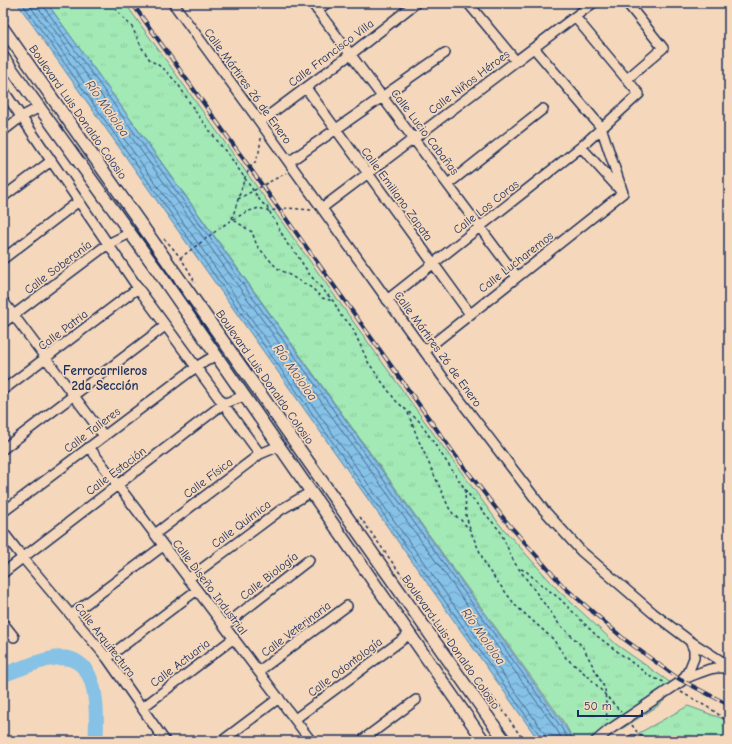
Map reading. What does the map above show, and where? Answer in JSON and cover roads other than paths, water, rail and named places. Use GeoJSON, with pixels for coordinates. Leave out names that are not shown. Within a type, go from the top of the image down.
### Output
{"type":"FeatureCollection","features":[{"type":"Feature","properties":{"kind":"main road","name":"Boulevard Luis Donaldo Colosio"},"geometry":{"type":"LineString","coordinates":[[3,28],[505,741]]}},
{"type":"Feature","properties":{"kind":"main road"},"geometry":{"type":"LineString","coordinates":[[3,57],[172,292],[484,741]]}},
{"type":"Feature","properties":{"kind":"main road"},"geometry":{"type":"LineString","coordinates":[[172,292],[184,284]]}},
{"type":"Feature","properties":{"kind":"street","name":"Calle Mártires 26 de Enero"},"geometry":{"type":"LineString","coordinates":[[173,3],[424,351],[544,510],[581,551],[653,613],[690,641],[729,667]]}},
{"type":"Feature","properties":{"kind":"street"},"geometry":{"type":"LineString","coordinates":[[315,6],[327,3]]}},
{"type":"Feature","properties":{"kind":"street","name":"Calle Francisco Villa"},"geometry":{"type":"LineString","coordinates":[[260,122],[416,3]]}},
{"type":"Feature","properties":{"kind":"street"},"geometry":{"type":"LineString","coordinates":[[468,3],[516,61]]}},
{"type":"Feature","properties":{"kind":"street","name":"Calle Niños Héroes"},"geometry":{"type":"LineString","coordinates":[[322,208],[593,3]]}},
{"type":"Feature","properties":{"kind":"street"},"geometry":{"type":"LineString","coordinates":[[627,3],[663,48],[627,79]]}},
{"type":"Feature","properties":{"kind":"street","name":"Calle Lucio Cabañas"},"geometry":{"type":"LineString","coordinates":[[315,6],[517,276]]}},
{"type":"Feature","properties":{"kind":"street"},"geometry":{"type":"LineString","coordinates":[[575,16],[638,94],[581,147],[623,193]]}},
{"type":"Feature","properties":{"kind":"street"},"geometry":{"type":"LineString","coordinates":[[534,48],[601,127],[623,193]]}},
{"type":"Feature","properties":{"kind":"street"},"geometry":{"type":"LineString","coordinates":[[289,162],[445,53]]}},
{"type":"Feature","properties":{"kind":"street","name":"Calle Emiliano Zapata"},"geometry":{"type":"LineString","coordinates":[[306,88],[470,314]]}},
{"type":"Feature","properties":{"kind":"street"},"geometry":{"type":"LineString","coordinates":[[3,90],[138,288],[260,454]]}},
{"type":"Feature","properties":{"kind":"street"},"geometry":{"type":"LineString","coordinates":[[3,130],[21,117],[40,107]]}},
{"type":"Feature","properties":{"kind":"street"},"geometry":{"type":"LineString","coordinates":[[448,184],[543,108]]}},
{"type":"Feature","properties":{"kind":"street","name":"Calle Los Coras"},"geometry":{"type":"LineString","coordinates":[[387,300],[581,147]]}},
{"type":"Feature","properties":{"kind":"street"},"geometry":{"type":"LineString","coordinates":[[3,197],[51,161]]}},
{"type":"Feature","properties":{"kind":"street","name":"Calle Lucharemos"},"geometry":{"type":"LineString","coordinates":[[424,351],[623,193]]}},
{"type":"Feature","properties":{"kind":"street"},"geometry":{"type":"LineString","coordinates":[[3,258],[79,201]]}},
{"type":"Feature","properties":{"kind":"street","name":"Calle Soberanía"},"geometry":{"type":"LineString","coordinates":[[3,323],[108,244],[130,233]]}},
{"type":"Feature","properties":{"kind":"street","name":"Calle Patria"},"geometry":{"type":"LineString","coordinates":[[3,390],[138,288]]}},
{"type":"Feature","properties":{"kind":"street"},"geometry":{"type":"LineString","coordinates":[[3,301],[104,436]]}},
{"type":"Feature","properties":{"kind":"street"},"geometry":{"type":"LineString","coordinates":[[3,449],[165,326]]}},
{"type":"Feature","properties":{"kind":"street","name":"Calle Talleres"},"geometry":{"type":"LineString","coordinates":[[3,512],[196,367],[216,355]]}},
{"type":"Feature","properties":{"kind":"street","name":"Calle Estación"},"geometry":{"type":"LineString","coordinates":[[3,573],[224,404],[244,396]]}},
{"type":"Feature","properties":{"kind":"street","name":"Calle Física"},"geometry":{"type":"LineString","coordinates":[[155,534],[260,454],[279,446]]}},
{"type":"Feature","properties":{"kind":"street","name":"Calle Diseño Industrial"},"geometry":{"type":"LineString","coordinates":[[89,447],[311,741]]}},
{"type":"Feature","properties":{"kind":"street","name":"Calle Química"},"geometry":{"type":"LineString","coordinates":[[188,579],[282,510],[311,492]]}},
{"type":"Feature","properties":{"kind":"street","name":"Calle Arquitectura"},"geometry":{"type":"LineString","coordinates":[[3,532],[107,658],[165,741]]}},
{"type":"Feature","properties":{"kind":"street"},"geometry":{"type":"LineString","coordinates":[[70,615],[163,546]]}},
{"type":"Feature","properties":{"kind":"street","name":"Calle Biología"},"geometry":{"type":"LineString","coordinates":[[224,626],[309,560]]}},
{"type":"Feature","properties":{"kind":"street"},"geometry":{"type":"LineString","coordinates":[[107,658],[197,590]]}},
{"type":"Feature","properties":{"kind":"street","name":"Calle Veterinaria"},"geometry":{"type":"LineString","coordinates":[[259,671],[347,606]]}},
{"type":"Feature","properties":{"kind":"street"},"geometry":{"type":"LineString","coordinates":[[3,624],[14,637]]}},
{"type":"Feature","properties":{"kind":"street","name":"Calle Odontología"},"geometry":{"type":"LineString","coordinates":[[295,719],[410,634]]}},
{"type":"Feature","properties":{"kind":"street","name":"Calle Actuaria"},"geometry":{"type":"LineString","coordinates":[[142,708],[234,638]]}},
{"type":"Feature","properties":{"kind":"street"},"geometry":{"type":"LineString","coordinates":[[596,741],[609,730],[683,679],[694,658],[694,650],[690,641]]}},
{"type":"Feature","properties":{"kind":"street"},"geometry":{"type":"LineString","coordinates":[[683,679],[696,675],[710,668],[721,666],[729,667]]}},
{"type":"Feature","properties":{"kind":"street"},"geometry":{"type":"LineString","coordinates":[[222,741],[279,698]]}},
{"type":"Feature","properties":{"kind":"street"},"geometry":{"type":"LineString","coordinates":[[360,741],[416,700]]}},
{"type":"Feature","properties":{"kind":"water","name":"Río Mololoa"},"geometry":{"type":"Polygon","coordinates":[[[17,3],[47,3],[574,741],[539,741],[17,3]]]}},
{"type":"Feature","properties":{"kind":"waterway"},"geometry":{"type":"LineString","coordinates":[[3,675],[50,659],[66,658],[78,663],[87,672],[92,684],[95,697],[96,741]]}},
{"type":"Feature","properties":{"kind":"railway"},"geometry":{"type":"LineString","coordinates":[[132,3],[455,455],[505,520],[563,586],[624,639],[679,679],[729,705]]}},
{"type":"Feature","properties":{"kind":"district","name":"Ferrocarrileros 2da Sección"},"geometry":{"type":"Point","coordinates":[105,378]}}]}
